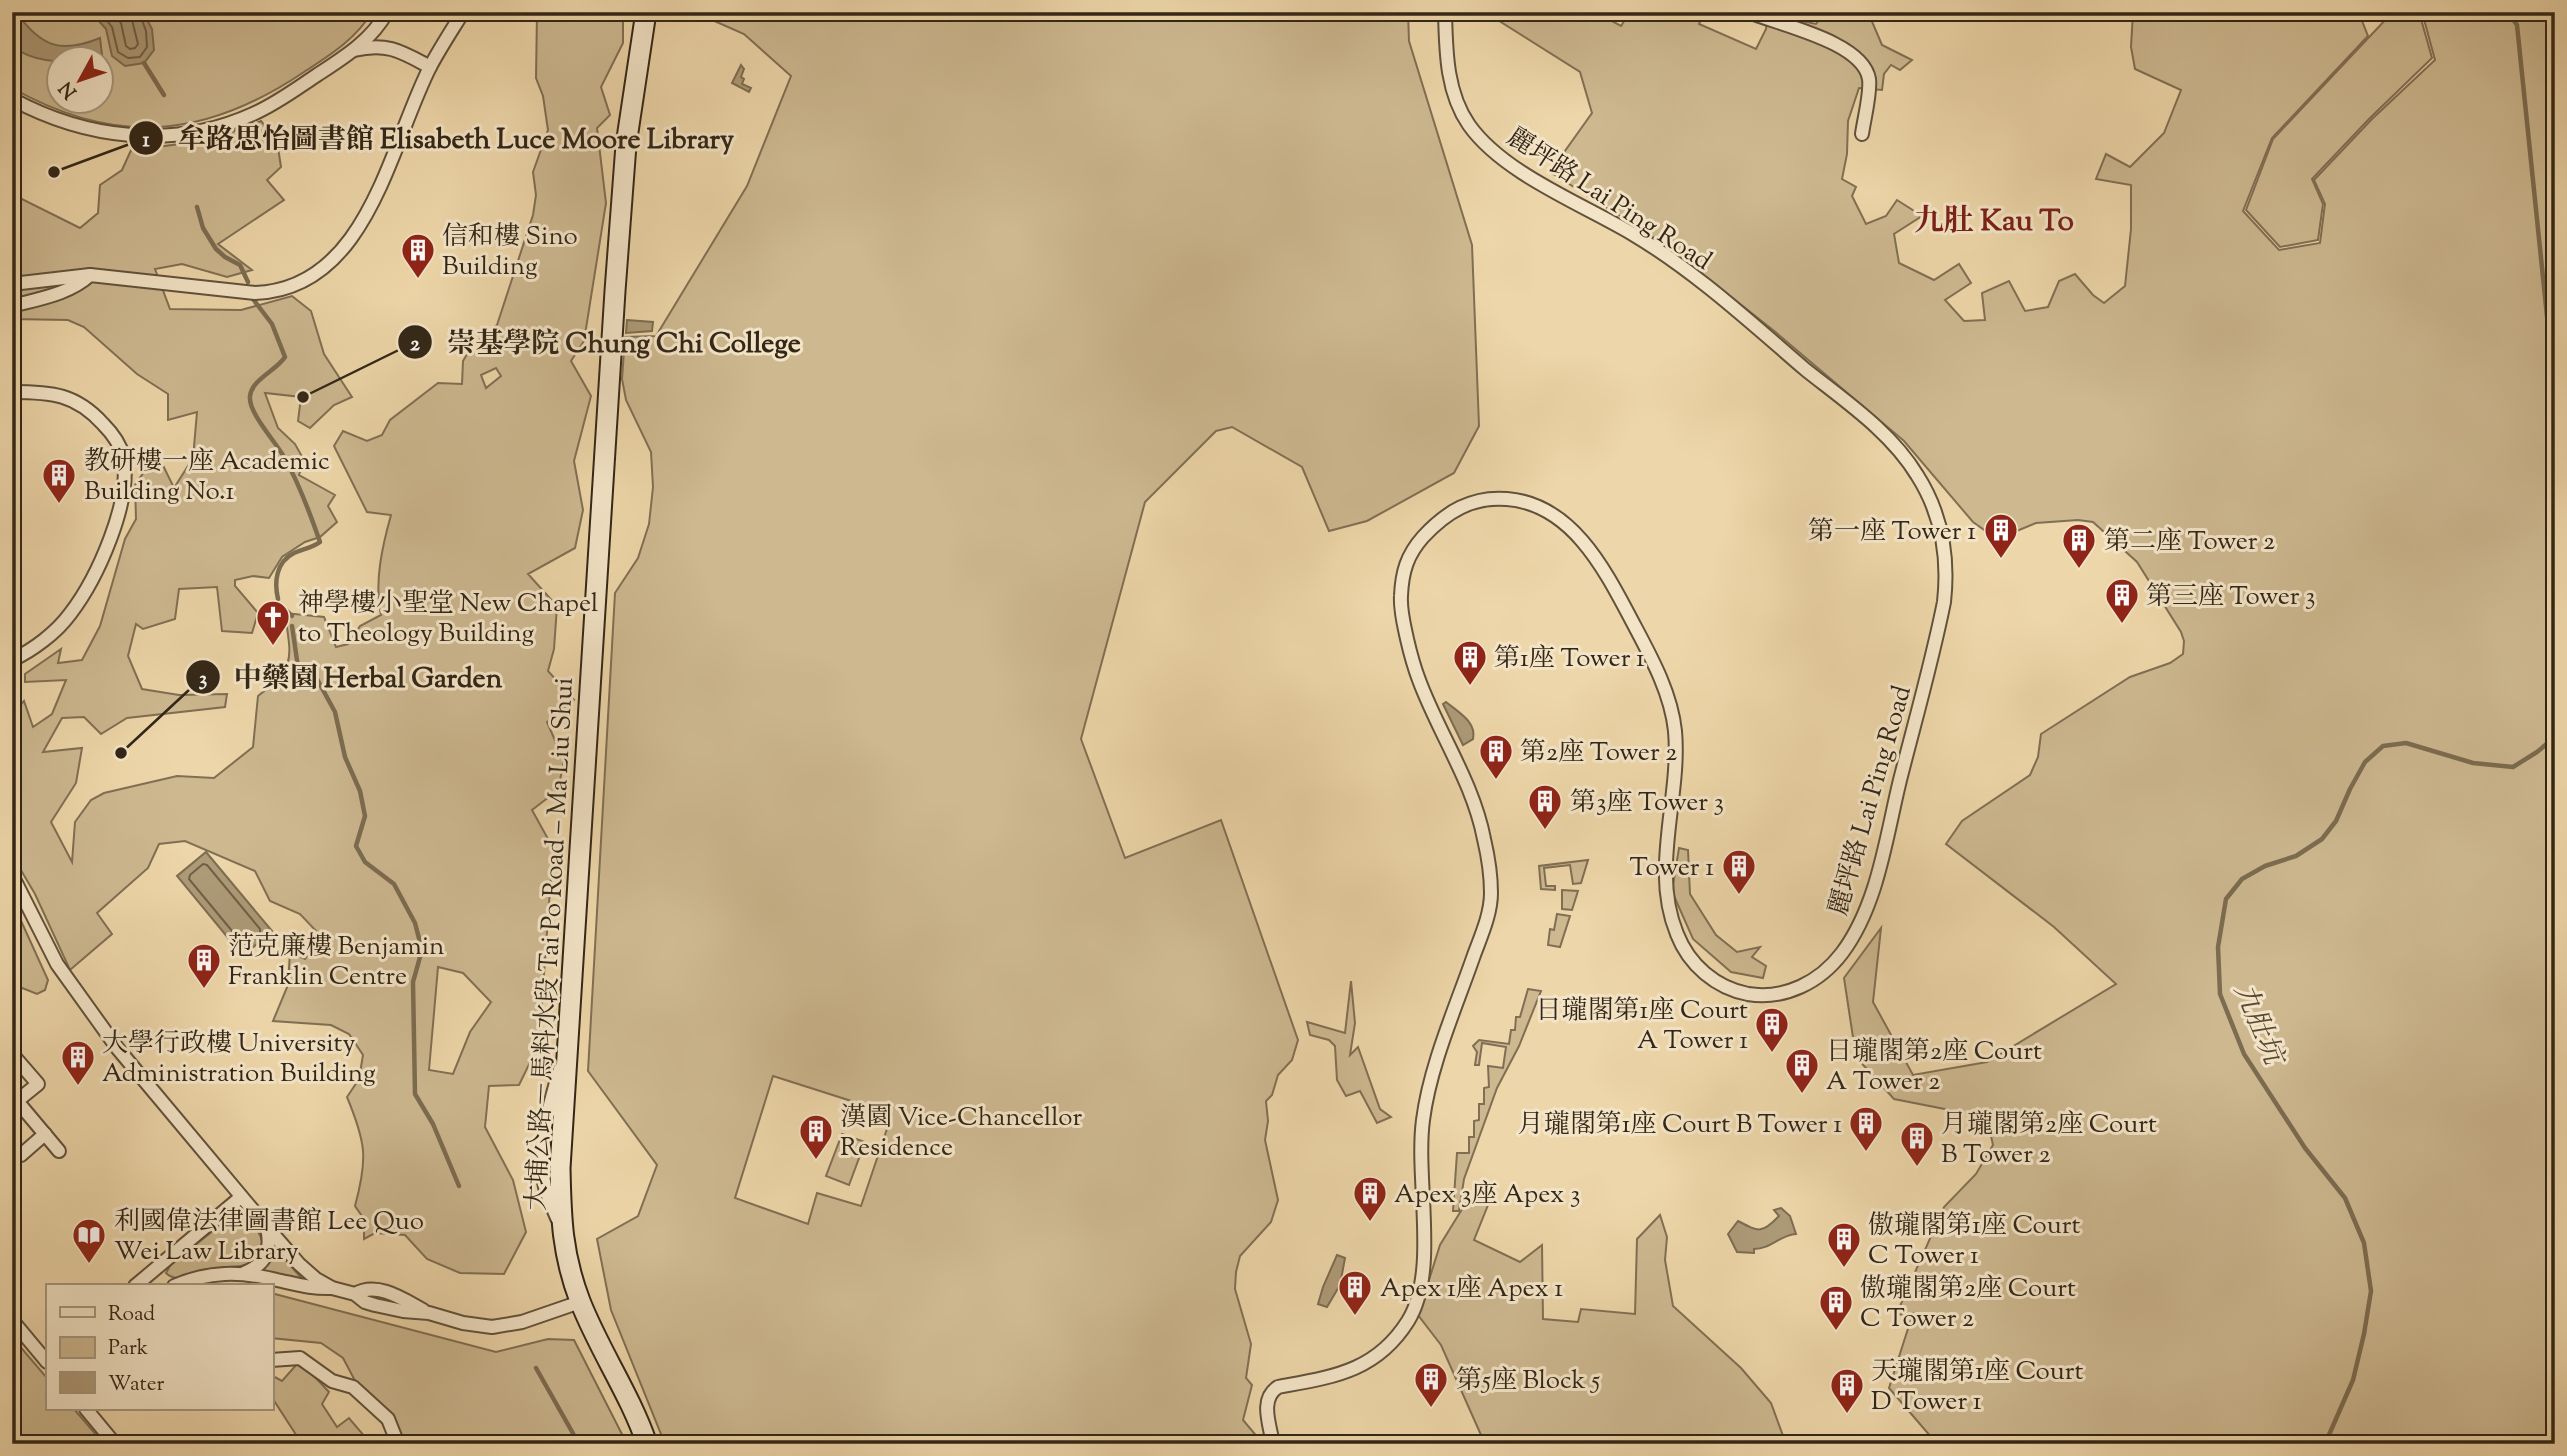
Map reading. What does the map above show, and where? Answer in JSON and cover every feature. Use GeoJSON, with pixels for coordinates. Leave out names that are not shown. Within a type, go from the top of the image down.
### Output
{"type":"FeatureCollection","features":[{"type":"Feature","properties":{"kind":"main road","name":"大埔公路－馬料水段 Tai Po Road – Ma Liu Shui"},"geometry":{"type":"LineString","coordinates":[[646,12],[626,145],[615,291],[560,1168],[561,1228],[568,1265],[580,1302],[647,1444]]}},
{"type":"Feature","properties":{"kind":"street"},"geometry":{"type":"LineString","coordinates":[[12,284],[90,275],[256,293],[280,291],[310,279],[337,257],[360,225],[375,197],[430,67],[463,12]]}},
{"type":"Feature","properties":{"kind":"street","name":"麗坪路 Lai Ping Road"},"geometry":{"type":"LineString","coordinates":[[1273,1444],[1266,1403],[1273,1391],[1278,1387],[1349,1372],[1364,1365],[1394,1339],[1409,1319],[1421,1291],[1424,1258],[1419,1164],[1423,1119],[1430,1081],[1485,924],[1491,895],[1485,842],[1475,805],[1419,680],[1410,650],[1401,596],[1408,555],[1438,522],[1455,509],[1473,501],[1492,498],[1533,503],[1559,517],[1585,544],[1606,572],[1646,647],[1664,688],[1674,727],[1676,763],[1670,810],[1666,884],[1670,913],[1678,938],[1690,960],[1707,975],[1731,989],[1752,995],[1791,991],[1814,980],[1844,951],[1858,926],[1878,868],[1944,602],[1946,570],[1937,518],[1924,487],[1907,460],[1872,425],[1688,271],[1630,233],[1511,164],[1484,143],[1463,117],[1454,96],[1448,69],[1445,12]]}},
{"type":"Feature","properties":{"kind":"street"},"geometry":{"type":"LineString","coordinates":[[1749,12],[1829,40],[1844,48],[1861,63],[1869,80],[1862,134]]}},
{"type":"Feature","properties":{"kind":"street"},"geometry":{"type":"LineString","coordinates":[[386,15],[384,33],[392,48]]}},
{"type":"Feature","properties":{"kind":"street"},"geometry":{"type":"LineString","coordinates":[[12,99],[47,116],[87,130],[142,136],[198,132],[234,121],[276,102],[354,50],[386,15]]}},
{"type":"Feature","properties":{"kind":"street"},"geometry":{"type":"LineString","coordinates":[[354,50],[392,48],[430,67]]}},
{"type":"Feature","properties":{"kind":"street"},"geometry":{"type":"LineString","coordinates":[[12,306],[68,290],[81,284],[90,275]]}},
{"type":"Feature","properties":{"kind":"street"},"geometry":{"type":"LineString","coordinates":[[12,392],[53,394],[75,401],[96,416],[111,432],[124,458],[122,505],[90,581],[70,615],[29,651],[12,660]]}},
{"type":"Feature","properties":{"kind":"street"},"geometry":{"type":"LineString","coordinates":[[12,875],[57,964],[93,1015],[169,1112],[299,1264],[316,1279],[332,1288]]}},
{"type":"Feature","properties":{"kind":"street"},"geometry":{"type":"LineString","coordinates":[[12,1054],[38,1084],[14,1101],[59,1151]]}},
{"type":"Feature","properties":{"kind":"street"},"geometry":{"type":"LineString","coordinates":[[12,1144],[21,1155],[45,1134]]}},
{"type":"Feature","properties":{"kind":"street"},"geometry":{"type":"LineString","coordinates":[[137,1284],[241,1197]]}},
{"type":"Feature","properties":{"kind":"street"},"geometry":{"type":"LineString","coordinates":[[244,1273],[265,1260],[270,1240],[267,1227]]}},
{"type":"Feature","properties":{"kind":"street"},"geometry":{"type":"LineString","coordinates":[[180,1284],[205,1275],[244,1273],[305,1288],[332,1288],[355,1294],[365,1302],[403,1311],[429,1313],[492,1326],[522,1322],[580,1302]]}},
{"type":"Feature","properties":{"kind":"street"},"geometry":{"type":"LineString","coordinates":[[12,1320],[46,1360]]}},
{"type":"Feature","properties":{"kind":"street"},"geometry":{"type":"LineString","coordinates":[[273,1360],[300,1358],[332,1381],[353,1387],[388,1419],[398,1444]]}},
{"type":"Feature","properties":{"kind":"street"},"geometry":{"type":"LineString","coordinates":[[87,1410],[115,1444]]}},
{"type":"Feature","properties":{"kind":"green space"},"geometry":{"type":"Polygon","coordinates":[[[12,12],[372,12],[366,22],[333,53],[304,72],[268,94],[232,111],[196,122],[161,127],[125,126],[77,116],[116,116],[116,46],[46,46],[46,105],[12,88],[12,12]]]}},
{"type":"Feature","properties":{"kind":"green space"},"geometry":{"type":"Polygon","coordinates":[[[537,12],[623,12],[623,43],[601,87],[610,115],[597,128],[606,203],[584,341],[571,361],[591,396],[574,461],[583,510],[575,548],[528,574],[557,606],[554,649],[548,671],[574,700],[547,722],[564,761],[558,790],[532,810],[553,848],[539,1044],[519,1085],[489,1086],[485,1127],[513,1180],[526,1232],[504,1274],[460,1273],[427,1259],[405,1235],[375,1233],[364,1239],[364,1219],[355,1206],[362,1175],[363,1151],[347,1097],[359,1079],[363,1055],[349,1034],[331,1025],[273,1021],[288,985],[290,952],[305,959],[321,936],[300,914],[270,901],[255,871],[185,841],[159,844],[148,868],[97,913],[112,934],[70,970],[35,894],[12,855],[12,736],[16,710],[24,701],[33,727],[52,714],[66,680],[25,682],[25,674],[61,649],[58,663],[82,660],[100,626],[125,539],[136,519],[135,485],[157,453],[174,488],[193,458],[197,412],[168,420],[168,394],[137,374],[84,327],[68,320],[12,319],[12,194],[80,228],[98,213],[100,185],[122,170],[132,148],[198,141],[261,121],[277,141],[281,167],[267,180],[284,200],[218,244],[252,270],[227,277],[182,264],[155,269],[170,309],[241,310],[292,296],[311,311],[324,354],[352,397],[334,405],[310,428],[298,421],[301,397],[265,393],[278,428],[295,444],[304,460],[299,475],[335,495],[328,506],[337,522],[320,537],[305,542],[282,557],[269,578],[253,576],[235,580],[235,586],[258,613],[252,633],[222,631],[217,587],[179,589],[175,619],[143,629],[136,624],[128,656],[142,689],[179,695],[227,694],[225,707],[127,718],[101,734],[84,717],[62,718],[43,752],[82,748],[76,783],[51,822],[72,862],[75,822],[91,800],[104,793],[177,776],[214,778],[253,747],[258,696],[280,676],[288,660],[289,641],[285,613],[324,617],[336,647],[348,644],[360,626],[381,615],[379,578],[391,515],[367,512],[334,446],[343,431],[367,441],[382,435],[390,420],[438,383],[462,384],[463,361],[472,346],[497,325],[533,215],[536,195],[533,172],[548,130],[543,96],[536,78],[537,12]],[[496,368],[481,375],[486,388],[501,376],[496,368]],[[438,967],[429,1070],[453,1074],[470,1032],[491,1002],[463,973],[438,967]]]}},
{"type":"Feature","properties":{"kind":"green space"},"geometry":{"type":"Polygon","coordinates":[[[694,12],[1408,12],[1409,41],[1472,245],[1479,426],[1454,473],[1367,521],[1329,531],[1302,467],[1232,427],[1216,431],[1145,502],[1081,739],[1125,858],[1221,820],[1298,1040],[1292,1060],[1278,1075],[1272,1095],[1266,1101],[1268,1121],[1265,1140],[1278,1200],[1271,1222],[1240,1256],[1236,1272],[1235,1289],[1251,1344],[1246,1378],[1252,1385],[1243,1420],[1260,1444],[665,1444],[611,1310],[597,1239],[638,1216],[657,1165],[588,1071],[615,593],[638,558],[649,524],[653,487],[651,452],[626,400],[622,379],[625,337],[656,336],[747,186],[791,76],[744,34],[694,12]],[[773,1076],[735,1198],[808,1224],[817,1193],[861,1206],[892,1114],[773,1076]]]}},
{"type":"Feature","properties":{"kind":"green space"},"geometry":{"type":"Polygon","coordinates":[[[1485,12],[1595,12],[1621,26],[1630,12],[1704,12],[1699,24],[1756,49],[1766,29],[1768,14],[1816,24],[1820,19],[1819,12],[1868,12],[1882,45],[1912,60],[1900,70],[1891,65],[1884,74],[1882,90],[1859,88],[1848,121],[1847,154],[1842,179],[1856,187],[1852,196],[1866,224],[1886,216],[1897,200],[1922,216],[1894,234],[1899,263],[1934,280],[1959,264],[1971,283],[1945,300],[1964,321],[1985,320],[1982,293],[2009,281],[2025,311],[2048,307],[2059,281],[2075,274],[2093,295],[2104,303],[2125,286],[2131,229],[2131,185],[2096,179],[2106,154],[2130,167],[2164,133],[2181,90],[2135,69],[2131,47],[2133,12],[2332,12],[2336,18],[2362,21],[2368,36],[2272,138],[2243,211],[2279,250],[2320,243],[2325,204],[2314,180],[2372,119],[2435,60],[2422,12],[2555,12],[2555,994],[2552,1019],[2555,1023],[2555,1444],[1937,1444],[1889,1388],[1913,1313],[1896,1315],[1944,1207],[1976,1174],[1993,1145],[1989,1127],[1970,1114],[1894,1099],[1856,1057],[1844,978],[1881,928],[1873,1002],[1913,1075],[1987,1062],[2116,984],[2054,927],[1946,844],[1962,821],[2030,775],[2038,757],[2041,734],[2130,677],[2170,663],[2183,654],[2184,641],[2137,562],[2093,522],[2078,520],[2036,523],[1997,539],[1973,522],[1904,441],[1773,330],[1663,243],[1550,172],[1592,113],[1580,72],[1485,12]]]}},
{"type":"Feature","properties":{"kind":"green space"},"geometry":{"type":"Polygon","coordinates":[[[2388,17],[2421,19],[2432,58],[2312,179],[2323,204],[2318,240],[2280,247],[2246,210],[2273,139],[2388,17]]]}},
{"type":"Feature","properties":{"kind":"green space"},"geometry":{"type":"Polygon","coordinates":[[[1679,848],[1688,850],[1690,894],[1716,935],[1737,952],[1760,947],[1752,957],[1766,966],[1763,978],[1731,972],[1693,939],[1674,896],[1673,885],[1679,848]]]}},
{"type":"Feature","properties":{"kind":"green space"},"geometry":{"type":"Polygon","coordinates":[[[1588,860],[1581,883],[1573,884],[1570,865],[1544,868],[1546,886],[1555,886],[1555,890],[1541,889],[1539,866],[1588,860]]]}},
{"type":"Feature","properties":{"kind":"green space"},"geometry":{"type":"Polygon","coordinates":[[[1562,890],[1578,891],[1572,910],[1562,909],[1562,890]]]}},
{"type":"Feature","properties":{"kind":"green space"},"geometry":{"type":"Polygon","coordinates":[[[12,901],[48,980],[45,990],[37,994],[12,984],[12,901]]]}},
{"type":"Feature","properties":{"kind":"green space"},"geometry":{"type":"Polygon","coordinates":[[[1557,914],[1570,916],[1560,947],[1548,945],[1550,929],[1554,930],[1557,914]]]}},
{"type":"Feature","properties":{"kind":"green space"},"geometry":{"type":"Polygon","coordinates":[[[1351,981],[1355,1023],[1350,1055],[1358,1047],[1380,1109],[1391,1117],[1377,1123],[1360,1091],[1346,1096],[1337,1080],[1335,1046],[1329,1040],[1310,1035],[1307,1022],[1345,1033],[1351,981]]]}},
{"type":"Feature","properties":{"kind":"green space"},"geometry":{"type":"Polygon","coordinates":[[[1528,989],[1541,991],[1519,1046],[1497,1088],[1464,1179],[1459,1211],[1453,1211],[1457,1153],[1469,1153],[1469,1137],[1474,1137],[1474,1121],[1479,1120],[1479,1104],[1484,1104],[1484,1088],[1489,1087],[1488,1066],[1503,1068],[1506,1047],[1482,1043],[1479,1065],[1475,1065],[1477,1052],[1473,1046],[1479,1040],[1509,1044],[1511,1030],[1515,1030],[1516,1017],[1520,1017],[1528,989]]]}},
{"type":"Feature","properties":{"kind":"green space"},"geometry":{"type":"Polygon","coordinates":[[[842,1134],[865,1142],[849,1185],[826,1176],[842,1134]]]}},
{"type":"Feature","properties":{"kind":"green space"},"geometry":{"type":"Polygon","coordinates":[[[1467,1201],[1488,1205],[1474,1240],[1520,1262],[1542,1245],[1543,1319],[1578,1322],[1581,1309],[1635,1314],[1637,1239],[1660,1215],[1667,1237],[1665,1260],[1673,1306],[1741,1368],[1771,1403],[1786,1444],[1485,1444],[1441,1345],[1418,1315],[1440,1245],[1467,1201]]]}},
{"type":"Feature","properties":{"kind":"green space"},"geometry":{"type":"Polygon","coordinates":[[[235,1219],[251,1224],[260,1236],[261,1251],[250,1264],[201,1270],[179,1278],[166,1273],[171,1264],[218,1227],[235,1219]]]}},
{"type":"Feature","properties":{"kind":"green space"},"geometry":{"type":"Polygon","coordinates":[[[277,1250],[303,1280],[265,1272],[264,1268],[277,1250]]]}},
{"type":"Feature","properties":{"kind":"green space"},"geometry":{"type":"Polygon","coordinates":[[[273,1294],[496,1352],[548,1339],[574,1340],[627,1444],[403,1444],[372,1413],[343,1358],[321,1343],[273,1338],[273,1294]]]}},
{"type":"Feature","properties":{"kind":"green space"},"geometry":{"type":"Polygon","coordinates":[[[12,1337],[46,1377],[46,1410],[75,1410],[104,1444],[23,1444],[12,1435],[12,1337]]]}},
{"type":"Feature","properties":{"kind":"green space"},"geometry":{"type":"Polygon","coordinates":[[[297,1364],[314,1376],[329,1392],[322,1404],[337,1427],[349,1418],[371,1444],[302,1444],[273,1399],[273,1376],[282,1381],[297,1364]]]}},
{"type":"Feature","properties":{"kind":"water"},"geometry":{"type":"Polygon","coordinates":[[[12,12],[16,12],[43,40],[63,46],[46,46],[46,60],[22,53],[12,46],[12,12]]]}},
{"type":"Feature","properties":{"kind":"water"},"geometry":{"type":"Polygon","coordinates":[[[91,12],[143,12],[152,29],[154,50],[144,63],[125,66],[116,59],[116,46],[110,46],[106,29],[91,12]]]}},
{"type":"Feature","properties":{"kind":"water"},"geometry":{"type":"Polygon","coordinates":[[[100,38],[101,46],[74,46],[86,43],[100,38]]]}},
{"type":"Feature","properties":{"kind":"water"},"geometry":{"type":"Polygon","coordinates":[[[741,65],[744,69],[742,84],[751,88],[749,92],[732,83],[741,65]]]}},
{"type":"Feature","properties":{"kind":"water"},"geometry":{"type":"Polygon","coordinates":[[[627,320],[653,322],[652,331],[626,333],[627,320]]]}},
{"type":"Feature","properties":{"kind":"water"},"geometry":{"type":"Polygon","coordinates":[[[1446,702],[1466,718],[1472,727],[1473,739],[1463,745],[1443,704],[1446,702]]]}},
{"type":"Feature","properties":{"kind":"water"},"geometry":{"type":"Polygon","coordinates":[[[206,852],[272,931],[243,956],[177,876],[206,852]]]}},
{"type":"Feature","properties":{"kind":"water"},"geometry":{"type":"Polygon","coordinates":[[[1781,1208],[1790,1216],[1796,1234],[1754,1249],[1754,1253],[1737,1252],[1728,1234],[1738,1221],[1756,1229],[1764,1228],[1779,1216],[1774,1210],[1781,1208]]]}},
{"type":"Feature","properties":{"kind":"water"},"geometry":{"type":"Polygon","coordinates":[[[1337,1255],[1345,1258],[1340,1285],[1327,1307],[1318,1304],[1337,1255]]]}},
{"type":"Feature","properties":{"kind":"waterway"},"geometry":{"type":"LineString","coordinates":[[2508,12],[2517,25],[2555,394]]}},
{"type":"Feature","properties":{"kind":"waterway"},"geometry":{"type":"LineString","coordinates":[[144,63],[164,95]]}},
{"type":"Feature","properties":{"kind":"waterway"},"geometry":{"type":"LineString","coordinates":[[197,207],[203,228],[216,249],[240,265],[248,282]]}},
{"type":"Feature","properties":{"kind":"waterway"},"geometry":{"type":"LineString","coordinates":[[253,299],[272,324],[285,357],[252,390],[250,396],[253,411],[289,467],[320,542],[294,553],[283,562],[276,586],[278,599]]}},
{"type":"Feature","properties":{"kind":"waterway"},"geometry":{"type":"LineString","coordinates":[[287,611],[292,616]]}},
{"type":"Feature","properties":{"kind":"waterway"},"geometry":{"type":"LineString","coordinates":[[292,626],[298,667],[311,668],[335,712],[345,757],[360,791],[365,816],[356,846],[365,862],[394,884],[415,923],[422,950],[413,982],[415,1094],[433,1124],[459,1186]]}},
{"type":"Feature","properties":{"kind":"waterway","name":"九肚坑"},"geometry":{"type":"LineString","coordinates":[[2325,1444],[2353,1380],[2364,1334],[2371,1291],[2364,1243],[2345,1198],[2305,1148],[2244,1054],[2220,994],[2218,947],[2226,899],[2242,879],[2265,866],[2296,856],[2322,839],[2336,821],[2365,762],[2383,746],[2406,743],[2473,763],[2513,767],[2555,737]]}},
{"type":"Feature","properties":{"kind":"waterway"},"geometry":{"type":"LineString","coordinates":[[536,1368],[579,1444]]}},
{"type":"Feature","properties":{"kind":"place","name":"牟路思怡圖書館 Elisabeth Luce Moore Library"},"geometry":{"type":"Point","coordinates":[54,172]}},
{"type":"Feature","properties":{"kind":"place","name":"信和樓 Sino Building"},"geometry":{"type":"Point","coordinates":[418,280]}},
{"type":"Feature","properties":{"kind":"place","name":"崇基學院 Chung Chi College"},"geometry":{"type":"Point","coordinates":[303,397]}},
{"type":"Feature","properties":{"kind":"place","name":"教研樓一座 Academic Building No.1"},"geometry":{"type":"Point","coordinates":[59,505]}},
{"type":"Feature","properties":{"kind":"place","name":"第一座 Tower 1"},"geometry":{"type":"Point","coordinates":[2001,560]}},
{"type":"Feature","properties":{"kind":"place","name":"第二座 Tower 2"},"geometry":{"type":"Point","coordinates":[2079,570]}},
{"type":"Feature","properties":{"kind":"place","name":"第三座 Tower 3"},"geometry":{"type":"Point","coordinates":[2122,625]}},
{"type":"Feature","properties":{"kind":"place","name":"神學樓小聖堂 New Chapel to Theology Building"},"geometry":{"type":"Point","coordinates":[273,647]}},
{"type":"Feature","properties":{"kind":"place","name":"第1座 Tower 1"},"geometry":{"type":"Point","coordinates":[1470,687]}},
{"type":"Feature","properties":{"kind":"place","name":"中藥園 Herbal Garden"},"geometry":{"type":"Point","coordinates":[121,753]}},
{"type":"Feature","properties":{"kind":"place","name":"第2座 Tower 2"},"geometry":{"type":"Point","coordinates":[1496,781]}},
{"type":"Feature","properties":{"kind":"place","name":"第3座 Tower 3"},"geometry":{"type":"Point","coordinates":[1545,831]}},
{"type":"Feature","properties":{"kind":"place","name":"Tower 1"},"geometry":{"type":"Point","coordinates":[1739,896]}},
{"type":"Feature","properties":{"kind":"place","name":"范克廉樓 Benjamin Franklin Centre"},"geometry":{"type":"Point","coordinates":[204,990]}},
{"type":"Feature","properties":{"kind":"place","name":"日瓏閣第1座 Court A Tower 1"},"geometry":{"type":"Point","coordinates":[1772,1054]}},
{"type":"Feature","properties":{"kind":"place","name":"大學行政樓 University Administration Building"},"geometry":{"type":"Point","coordinates":[78,1087]}},
{"type":"Feature","properties":{"kind":"place","name":"日瓏閣第2座 Court A Tower 2"},"geometry":{"type":"Point","coordinates":[1802,1095]}},
{"type":"Feature","properties":{"kind":"place","name":"月瓏閣第1座 Court B Tower 1"},"geometry":{"type":"Point","coordinates":[1866,1153]}},
{"type":"Feature","properties":{"kind":"place","name":"漢園 Vice-Chancellor Residence"},"geometry":{"type":"Point","coordinates":[816,1161]}},
{"type":"Feature","properties":{"kind":"place","name":"月瓏閣第2座 Court B Tower 2"},"geometry":{"type":"Point","coordinates":[1917,1168]}},
{"type":"Feature","properties":{"kind":"place","name":"Apex 3座 Apex 3"},"geometry":{"type":"Point","coordinates":[1370,1223]}},
{"type":"Feature","properties":{"kind":"place","name":"利國偉法律圖書館 Lee Quo Wei Law Library"},"geometry":{"type":"Point","coordinates":[89,1265]}},
{"type":"Feature","properties":{"kind":"place","name":"傲瓏閣第1座 Court C Tower 1"},"geometry":{"type":"Point","coordinates":[1844,1269]}},
{"type":"Feature","properties":{"kind":"place","name":"Apex 1座 Apex 1"},"geometry":{"type":"Point","coordinates":[1355,1317]}},
{"type":"Feature","properties":{"kind":"place","name":"傲瓏閣第2座 Court C Tower 2"},"geometry":{"type":"Point","coordinates":[1836,1332]}},
{"type":"Feature","properties":{"kind":"place","name":"第5座 Block 5"},"geometry":{"type":"Point","coordinates":[1431,1409]}},
{"type":"Feature","properties":{"kind":"place","name":"天瓏閣第1座 Court D Tower 1"},"geometry":{"type":"Point","coordinates":[1847,1415]}},
{"type":"Feature","properties":{"kind":"district","name":"九肚 Kau To"},"geometry":{"type":"Point","coordinates":[1994,220]}}]}
